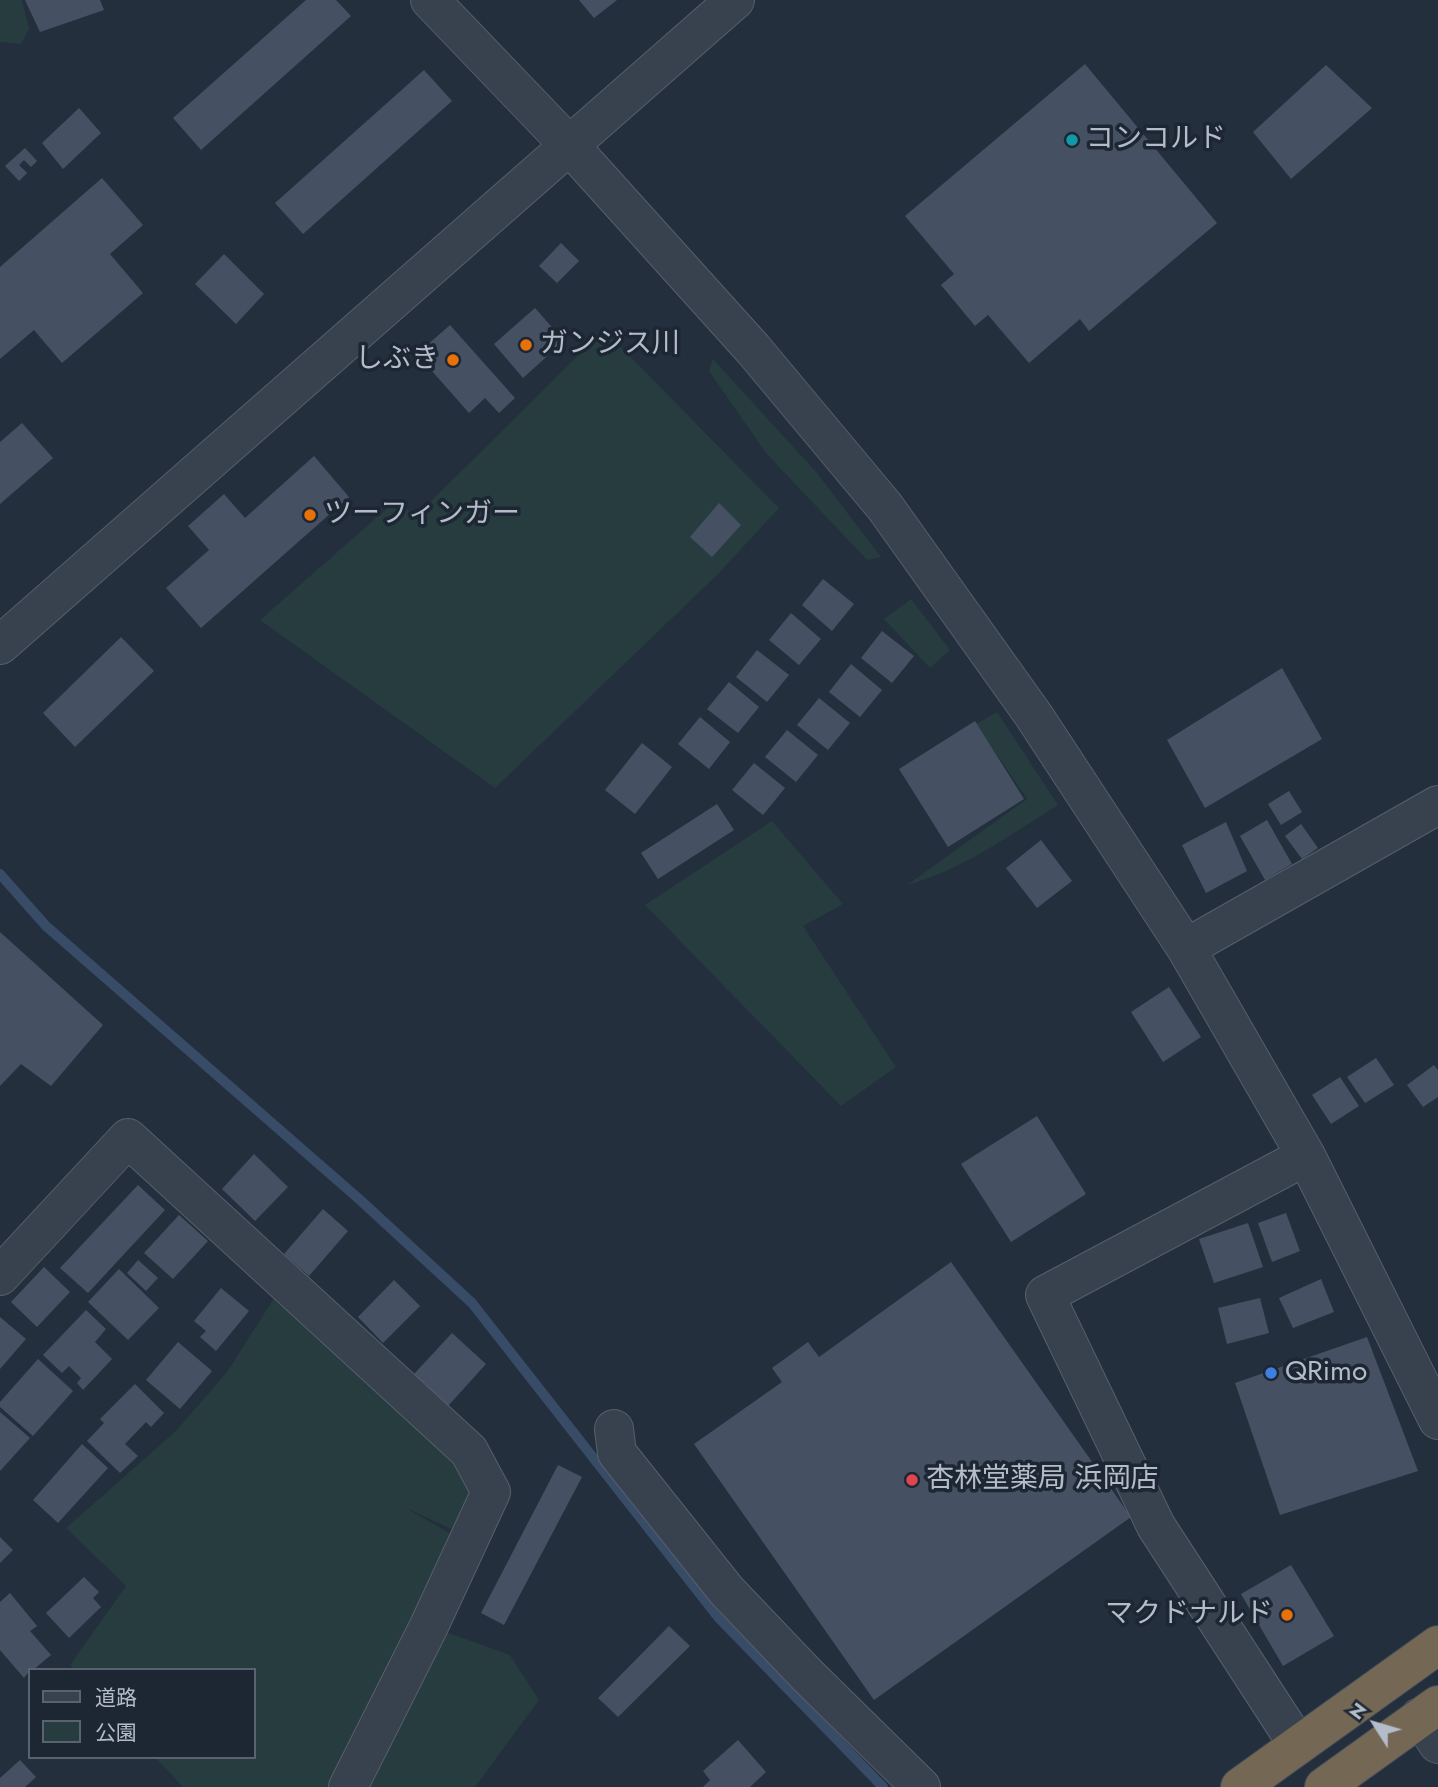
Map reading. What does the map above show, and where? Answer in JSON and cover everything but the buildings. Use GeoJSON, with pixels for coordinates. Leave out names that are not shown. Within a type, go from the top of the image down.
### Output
{"type":"FeatureCollection","features":[{"type":"Feature","properties":{"kind":"highway"},"geometry":{"type":"LineString","coordinates":[[1240,1787],[1438,1645]]}},
{"type":"Feature","properties":{"kind":"highway"},"geometry":{"type":"LineString","coordinates":[[1346,1781],[1432,1722]]}},
{"type":"Feature","properties":{"kind":"street"},"geometry":{"type":"LineString","coordinates":[[430,0],[570,146],[752,349],[885,507],[1034,716],[1186,948],[1306,1156],[1438,1420]]}},
{"type":"Feature","properties":{"kind":"street"},"geometry":{"type":"LineString","coordinates":[[0,645],[735,0]]}},
{"type":"Feature","properties":{"kind":"street"},"geometry":{"type":"LineString","coordinates":[[1186,948],[1438,805]]}},
{"type":"Feature","properties":{"kind":"street"},"geometry":{"type":"LineString","coordinates":[[0,1276],[128,1138],[469,1451],[491,1492],[429,1626],[348,1787]]}},
{"type":"Feature","properties":{"kind":"street"},"geometry":{"type":"LineString","coordinates":[[1298,1745],[1156,1526],[1045,1295],[1306,1156]]}},
{"type":"Feature","properties":{"kind":"street"},"geometry":{"type":"LineString","coordinates":[[614,1429],[617,1453],[726,1590],[807,1675],[921,1787]]}},
{"type":"Feature","properties":{"kind":"green space"},"geometry":{"type":"Polygon","coordinates":[[[0,0],[22,0],[29,29],[21,44],[0,42],[0,0]]]}},
{"type":"Feature","properties":{"kind":"green space"},"geometry":{"type":"Polygon","coordinates":[[[604,330],[779,508],[719,573],[495,788],[260,620],[399,498],[414,518],[604,330]]]}},
{"type":"Feature","properties":{"kind":"green space"},"geometry":{"type":"Polygon","coordinates":[[[713,359],[817,473],[881,557],[867,560],[766,453],[709,371],[713,359]]]}},
{"type":"Feature","properties":{"kind":"green space"},"geometry":{"type":"Polygon","coordinates":[[[911,599],[950,650],[930,668],[884,619],[911,599]]]}},
{"type":"Feature","properties":{"kind":"green space"},"geometry":{"type":"Polygon","coordinates":[[[997,712],[1058,805],[966,861],[907,885],[1027,799],[976,724],[997,712]]]}},
{"type":"Feature","properties":{"kind":"green space"},"geometry":{"type":"Polygon","coordinates":[[[772,821],[843,904],[803,926],[896,1067],[841,1106],[645,905],[772,821]]]}},
{"type":"Feature","properties":{"kind":"green space"},"geometry":{"type":"Polygon","coordinates":[[[285,1281],[485,1489],[464,1535],[404,1507],[458,1538],[429,1626],[510,1655],[539,1700],[475,1787],[183,1787],[157,1759],[256,1759],[256,1668],[72,1668],[70,1665],[126,1586],[66,1528],[176,1431],[227,1372],[285,1281]]]}},
{"type":"Feature","properties":{"kind":"waterway"},"geometry":{"type":"LineString","coordinates":[[0,874],[46,926],[359,1199],[472,1303],[718,1617],[883,1787]]}},
{"type":"Feature","properties":{"kind":"place","name":"コンコルド"},"geometry":{"type":"Point","coordinates":[1072,140]}},
{"type":"Feature","properties":{"kind":"place","name":"ガンジス川"},"geometry":{"type":"Point","coordinates":[526,345]}},
{"type":"Feature","properties":{"kind":"place","name":"しぶき"},"geometry":{"type":"Point","coordinates":[453,360]}},
{"type":"Feature","properties":{"kind":"place","name":"ツーフィンガー"},"geometry":{"type":"Point","coordinates":[310,515]}},
{"type":"Feature","properties":{"kind":"place","name":"QRimo"},"geometry":{"type":"Point","coordinates":[1271,1373]}},
{"type":"Feature","properties":{"kind":"place","name":"杏林堂薬局 浜岡店"},"geometry":{"type":"Point","coordinates":[912,1480]}},
{"type":"Feature","properties":{"kind":"place","name":"マクドナルド"},"geometry":{"type":"Point","coordinates":[1287,1615]}}]}
